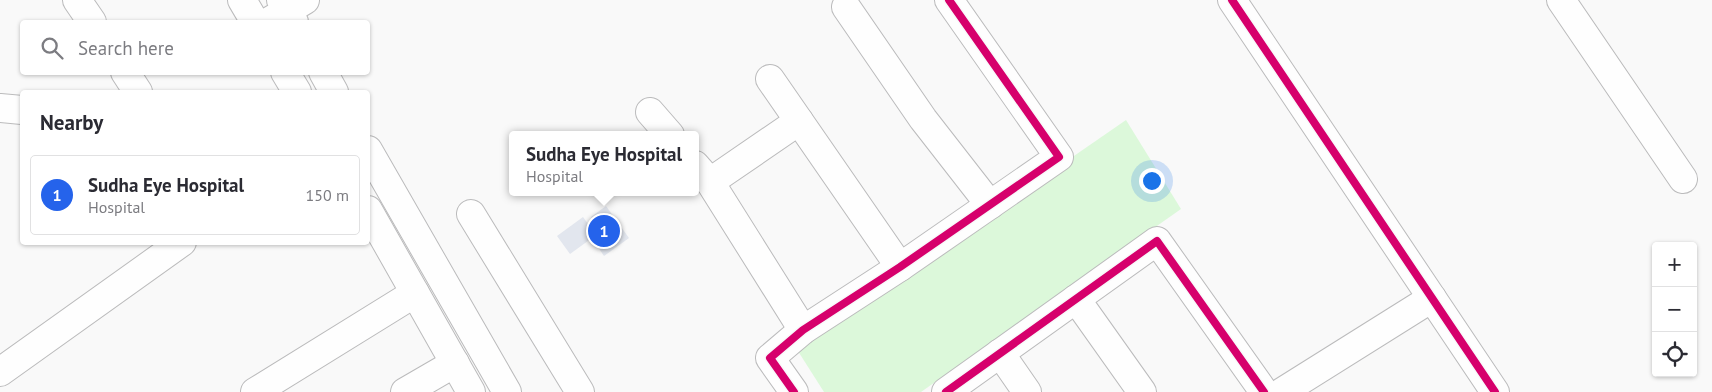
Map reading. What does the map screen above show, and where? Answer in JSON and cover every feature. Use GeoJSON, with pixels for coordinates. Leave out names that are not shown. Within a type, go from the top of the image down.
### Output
{"type":"FeatureCollection","features":[{"type":"Feature","properties":{"kind":"street"},"geometry":{"type":"LineString","coordinates":[[77,0],[91,20]]}},
{"type":"Feature","properties":{"kind":"street"},"geometry":{"type":"LineString","coordinates":[[242,0],[255,20]]}},
{"type":"Feature","properties":{"kind":"street"},"geometry":{"type":"LineString","coordinates":[[794,392],[770,358],[803,330],[900,267],[1059,157],[949,0]]}},
{"type":"Feature","properties":{"kind":"street"},"geometry":{"type":"LineString","coordinates":[[1232,0],[1495,392]]}},
{"type":"Feature","properties":{"kind":"street"},"geometry":{"type":"LineString","coordinates":[[1561,0],[1683,179]]}},
{"type":"Feature","properties":{"kind":"street"},"geometry":{"type":"LineString","coordinates":[[846,7],[923,119],[990,205]]}},
{"type":"Feature","properties":{"kind":"street"},"geometry":{"type":"LineString","coordinates":[[127,75],[137,90]]}},
{"type":"Feature","properties":{"kind":"street"},"geometry":{"type":"LineString","coordinates":[[287,75],[296,90]]}},
{"type":"Feature","properties":{"kind":"street"},"geometry":{"type":"LineString","coordinates":[[325,75],[333,90]]}},
{"type":"Feature","properties":{"kind":"street"},"geometry":{"type":"LineString","coordinates":[[770,79],[900,267]]}},
{"type":"Feature","properties":{"kind":"street"},"geometry":{"type":"LineString","coordinates":[[0,108],[20,110]]}},
{"type":"Feature","properties":{"kind":"street"},"geometry":{"type":"LineString","coordinates":[[650,112],[667,131]]}},
{"type":"Feature","properties":{"kind":"street"},"geometry":{"type":"LineString","coordinates":[[799,121],[702,174],[803,330]]}},
{"type":"Feature","properties":{"kind":"street"},"geometry":{"type":"LineString","coordinates":[[370,153],[507,392]]}},
{"type":"Feature","properties":{"kind":"street"},"geometry":{"type":"LineString","coordinates":[[370,214],[471,392]]}},
{"type":"Feature","properties":{"kind":"street"},"geometry":{"type":"LineString","coordinates":[[471,214],[580,392]]}},
{"type":"Feature","properties":{"kind":"street"},"geometry":{"type":"LineString","coordinates":[[946,392],[1157,241],[1264,392]]}},
{"type":"Feature","properties":{"kind":"street"},"geometry":{"type":"LineString","coordinates":[[0,372],[178,245]]}},
{"type":"Feature","properties":{"kind":"street"},"geometry":{"type":"LineString","coordinates":[[255,392],[415,294]]}},
{"type":"Feature","properties":{"kind":"street"},"geometry":{"type":"LineString","coordinates":[[1282,392],[1432,298]]}},
{"type":"Feature","properties":{"kind":"street"},"geometry":{"type":"LineString","coordinates":[[1076,299],[1142,392]]}},
{"type":"Feature","properties":{"kind":"street"},"geometry":{"type":"LineString","coordinates":[[1000,353],[1028,392]]}},
{"type":"Feature","properties":{"kind":"street"},"geometry":{"type":"LineString","coordinates":[[405,392],[455,363]]}},
{"type":"Feature","properties":{"kind":"green space"},"geometry":{"type":"Polygon","coordinates":[[[1126,120],[1181,209],[921,392],[824,392],[796,348],[1126,120]]]}},
{"type":"Feature","properties":{"kind":"building"},"geometry":{"type":"Polygon","coordinates":[[[606,206],[629,238],[604,256],[592,238],[570,254],[557,236],[583,217],[591,228],[596,224],[591,217],[606,206]]]}},
{"type":"Feature","properties":{"kind":"cycle path"},"geometry":{"type":"LineString","coordinates":[[794,392],[770,358],[803,330],[900,267],[1059,157],[949,0]]}},
{"type":"Feature","properties":{"kind":"cycle path"},"geometry":{"type":"LineString","coordinates":[[1232,0],[1495,392]]}},
{"type":"Feature","properties":{"kind":"cycle path"},"geometry":{"type":"LineString","coordinates":[[946,392],[1157,241],[1264,392]]}},
{"type":"Feature","properties":{"kind":"place","name":"Sudha Eye Hospital"},"geometry":{"type":"Point","coordinates":[604,231]}}]}
